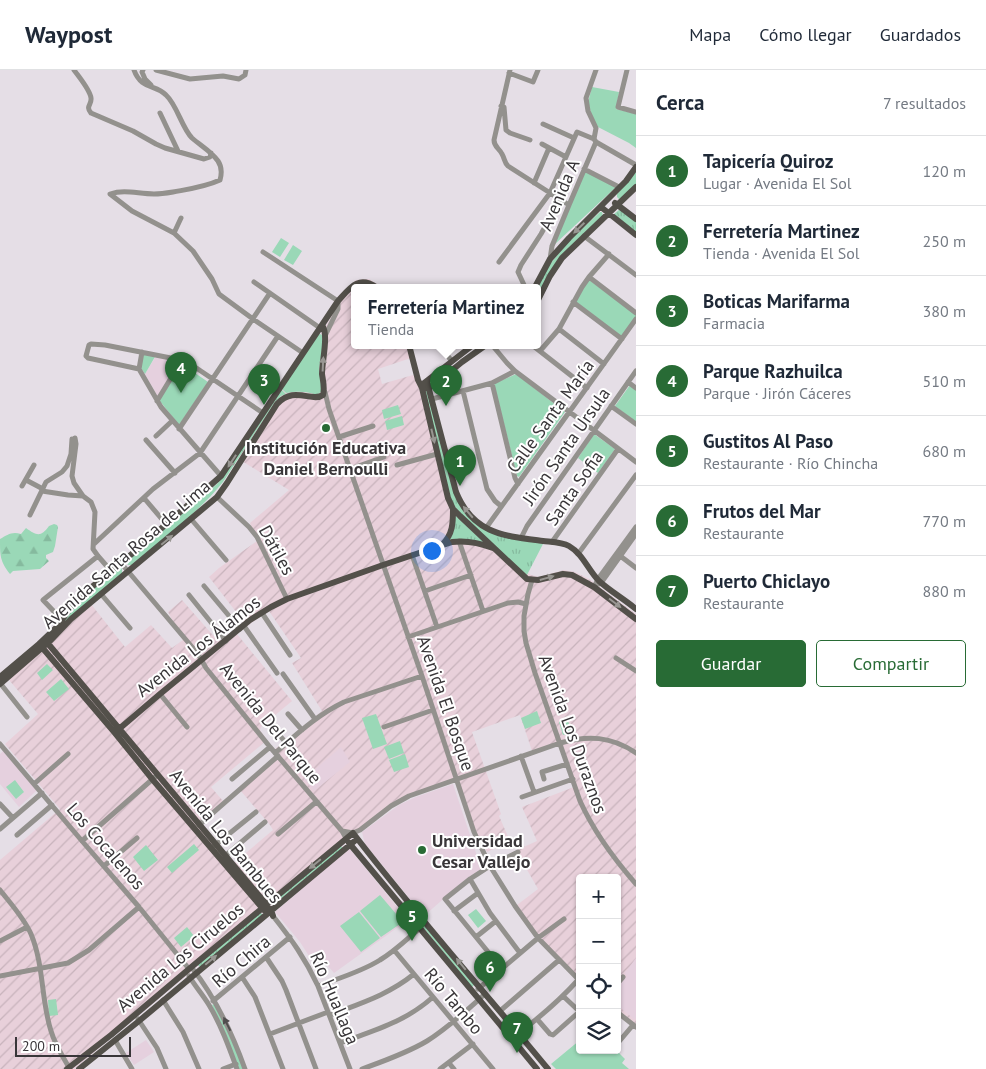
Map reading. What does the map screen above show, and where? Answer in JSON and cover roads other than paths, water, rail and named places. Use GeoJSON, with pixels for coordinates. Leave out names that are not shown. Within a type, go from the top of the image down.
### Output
{"type":"FeatureCollection","features":[{"type":"Feature","properties":{"kind":"main road"},"geometry":{"type":"LineString","coordinates":[[537,284],[550,259],[620,187],[636,166]]}},
{"type":"Feature","properties":{"kind":"main road"},"geometry":{"type":"LineString","coordinates":[[541,293],[562,258],[636,187]]}},
{"type":"Feature","properties":{"kind":"main road"},"geometry":{"type":"LineString","coordinates":[[609,198],[636,219]]}},
{"type":"Feature","properties":{"kind":"main road"},"geometry":{"type":"LineString","coordinates":[[601,207],[636,235]]}},
{"type":"Feature","properties":{"kind":"main road","name":"Avenida Santa Rosa de Lima"},"geometry":{"type":"LineString","coordinates":[[356,284],[366,282],[370,284]]}},
{"type":"Feature","properties":{"kind":"main road","name":"Avenida Santa Rosa de Lima"},"geometry":{"type":"LineString","coordinates":[[0,683],[43,643],[57,627],[74,602],[221,476],[338,301],[351,288]]}},
{"type":"Feature","properties":{"kind":"main road","name":"Avenida El Bosque"},"geometry":{"type":"LineString","coordinates":[[321,327],[325,330],[326,336],[322,364],[325,392]]}},
{"type":"Feature","properties":{"kind":"main road"},"geometry":{"type":"LineString","coordinates":[[410,349],[418,380],[426,387],[432,399],[456,492],[473,518],[486,528],[502,535],[552,542],[570,547],[600,581],[636,608]]}},
{"type":"Feature","properties":{"kind":"main road"},"geometry":{"type":"LineString","coordinates":[[426,387],[466,349]]}},
{"type":"Feature","properties":{"kind":"main road"},"geometry":{"type":"LineString","coordinates":[[426,387],[434,385],[480,349]]}},
{"type":"Feature","properties":{"kind":"main road"},"geometry":{"type":"LineString","coordinates":[[426,387],[437,454],[448,498],[453,509],[524,576],[532,580],[563,574],[577,577],[594,587],[636,619]]}},
{"type":"Feature","properties":{"kind":"main road","name":"Avenida Santa Rosa de Lima"},"geometry":{"type":"LineString","coordinates":[[0,677],[217,497],[282,399],[299,395],[322,396],[325,392]]}},
{"type":"Feature","properties":{"kind":"main road"},"geometry":{"type":"LineString","coordinates":[[442,545],[450,534],[453,522],[453,509]]}},
{"type":"Feature","properties":{"kind":"main road","name":"Avenida Los Álamos"},"geometry":{"type":"LineString","coordinates":[[117,731],[242,627],[262,613],[290,598],[442,545],[459,541],[474,542],[493,548]]}},
{"type":"Feature","properties":{"kind":"main road","name":"Avenida Los Bambues"},"geometry":{"type":"LineString","coordinates":[[43,643],[270,913]]}},
{"type":"Feature","properties":{"kind":"main road","name":"Avenida Los Bambues"},"geometry":{"type":"LineString","coordinates":[[155,778],[199,825],[264,906]]}},
{"type":"Feature","properties":{"kind":"main road"},"geometry":{"type":"LineString","coordinates":[[355,836],[381,876],[420,928],[537,1069]]}},
{"type":"Feature","properties":{"kind":"main road","name":"Avenida Los Ciruelos"},"geometry":{"type":"LineString","coordinates":[[69,1068],[264,906],[355,836]]}},
{"type":"Feature","properties":{"kind":"main road"},"geometry":{"type":"LineString","coordinates":[[348,841],[480,987],[548,1069]]}},
{"type":"Feature","properties":{"kind":"main road","name":"Avenida Los Ciruelos"},"geometry":{"type":"LineString","coordinates":[[79,1069],[270,913],[348,841]]}},
{"type":"Feature","properties":{"kind":"street"},"geometry":{"type":"LineString","coordinates":[[74,70],[90,93],[91,98],[88,110],[91,113],[133,131],[156,144],[204,159],[210,157],[212,153]]}},
{"type":"Feature","properties":{"kind":"street"},"geometry":{"type":"LineString","coordinates":[[134,70],[136,76],[144,84],[165,93],[192,137],[212,153],[219,163],[222,172],[220,180],[211,184],[155,194],[118,191],[110,194],[119,202],[150,221],[174,233],[197,257],[212,279],[219,294],[304,353]]}},
{"type":"Feature","properties":{"kind":"street"},"geometry":{"type":"LineString","coordinates":[[143,70],[143,76],[152,88]]}},
{"type":"Feature","properties":{"kind":"street"},"geometry":{"type":"LineString","coordinates":[[156,70],[167,71],[190,79],[224,76],[239,79],[245,75],[246,70]]}},
{"type":"Feature","properties":{"kind":"street"},"geometry":{"type":"LineString","coordinates":[[538,70],[533,82],[509,71],[494,145],[502,154],[507,165],[569,205]]}},
{"type":"Feature","properties":{"kind":"street"},"geometry":{"type":"LineString","coordinates":[[595,141],[596,128],[588,111],[586,98],[596,70]]}},
{"type":"Feature","properties":{"kind":"street"},"geometry":{"type":"LineString","coordinates":[[626,70],[618,107],[636,112]]}},
{"type":"Feature","properties":{"kind":"street"},"geometry":{"type":"LineString","coordinates":[[501,106],[504,107],[508,132],[530,140]]}},
{"type":"Feature","properties":{"kind":"street"},"geometry":{"type":"LineString","coordinates":[[160,113],[178,151]]}},
{"type":"Feature","properties":{"kind":"street"},"geometry":{"type":"LineString","coordinates":[[543,124],[574,138]]}},
{"type":"Feature","properties":{"kind":"street"},"geometry":{"type":"LineString","coordinates":[[499,262],[550,193],[577,132],[636,166]]}},
{"type":"Feature","properties":{"kind":"street","name":"Avenida A"},"geometry":{"type":"LineString","coordinates":[[550,259],[552,246],[595,141]]}},
{"type":"Feature","properties":{"kind":"street"},"geometry":{"type":"LineString","coordinates":[[542,144],[566,157]]}},
{"type":"Feature","properties":{"kind":"street"},"geometry":{"type":"LineString","coordinates":[[534,183],[549,148]]}},
{"type":"Feature","properties":{"kind":"street"},"geometry":{"type":"LineString","coordinates":[[584,169],[620,187]]}},
{"type":"Feature","properties":{"kind":"street"},"geometry":{"type":"LineString","coordinates":[[523,284],[518,272],[521,265],[560,200]]}},
{"type":"Feature","properties":{"kind":"street"},"geometry":{"type":"LineString","coordinates":[[174,233],[181,218]]}},
{"type":"Feature","properties":{"kind":"street"},"geometry":{"type":"LineString","coordinates":[[584,236],[636,275]]}},
{"type":"Feature","properties":{"kind":"street"},"geometry":{"type":"LineString","coordinates":[[263,252],[338,301]]}},
{"type":"Feature","properties":{"kind":"street"},"geometry":{"type":"LineString","coordinates":[[540,351],[559,329],[589,277],[608,254]]}},
{"type":"Feature","properties":{"kind":"street"},"geometry":{"type":"LineString","coordinates":[[589,277],[636,313]]}},
{"type":"Feature","properties":{"kind":"street"},"geometry":{"type":"LineString","coordinates":[[254,282],[321,327]]}},
{"type":"Feature","properties":{"kind":"street"},"geometry":{"type":"LineString","coordinates":[[179,429],[270,293]]}},
{"type":"Feature","properties":{"kind":"street","name":"Avenida El Bosque"},"geometry":{"type":"LineString","coordinates":[[326,336],[338,309],[338,301]]}},
{"type":"Feature","properties":{"kind":"street"},"geometry":{"type":"LineString","coordinates":[[573,302],[622,339]]}},
{"type":"Feature","properties":{"kind":"street","name":"Calle Santa María"},"geometry":{"type":"LineString","coordinates":[[486,528],[636,319]]}},
{"type":"Feature","properties":{"kind":"street"},"geometry":{"type":"LineString","coordinates":[[559,329],[604,364]]}},
{"type":"Feature","properties":{"kind":"street"},"geometry":{"type":"LineString","coordinates":[[94,544],[153,489],[200,453],[278,336]]}},
{"type":"Feature","properties":{"kind":"street"},"geometry":{"type":"LineString","coordinates":[[139,369],[88,358],[86,356],[89,346],[91,344],[104,344],[182,360],[263,413]]}},
{"type":"Feature","properties":{"kind":"street"},"geometry":{"type":"LineString","coordinates":[[441,349],[452,362]]}},
{"type":"Feature","properties":{"kind":"street"},"geometry":{"type":"LineString","coordinates":[[495,349],[507,364],[636,462]]}},
{"type":"Feature","properties":{"kind":"street"},"geometry":{"type":"LineString","coordinates":[[537,349],[587,388]]}},
{"type":"Feature","properties":{"kind":"street"},"geometry":{"type":"LineString","coordinates":[[142,352],[139,369],[157,401],[172,421],[221,476]]}},
{"type":"Feature","properties":{"kind":"street"},"geometry":{"type":"LineString","coordinates":[[157,401],[182,360]]}},
{"type":"Feature","properties":{"kind":"street"},"geometry":{"type":"LineString","coordinates":[[432,399],[492,383],[515,370]]}},
{"type":"Feature","properties":{"kind":"street","name":"Jirón Santa Ursula"},"geometry":{"type":"LineString","coordinates":[[521,538],[527,526],[636,371]]}},
{"type":"Feature","properties":{"kind":"street"},"geometry":{"type":"LineString","coordinates":[[628,382],[636,388]]}},
{"type":"Feature","properties":{"kind":"street"},"geometry":{"type":"LineString","coordinates":[[492,383],[518,484]]}},
{"type":"Feature","properties":{"kind":"street"},"geometry":{"type":"LineString","coordinates":[[463,391],[487,489],[495,501],[502,506]]}},
{"type":"Feature","properties":{"kind":"street","name":"Avenida El Bosque"},"geometry":{"type":"LineString","coordinates":[[325,392],[329,409],[474,832],[490,866],[515,906],[538,938],[576,977]]}},
{"type":"Feature","properties":{"kind":"street"},"geometry":{"type":"LineString","coordinates":[[315,397],[326,404],[329,409]]}},
{"type":"Feature","properties":{"kind":"street"},"geometry":{"type":"LineString","coordinates":[[611,406],[636,424]]}},
{"type":"Feature","properties":{"kind":"street"},"geometry":{"type":"LineString","coordinates":[[156,436],[172,421]]}},
{"type":"Feature","properties":{"kind":"street"},"geometry":{"type":"LineString","coordinates":[[339,438],[374,426]]}},
{"type":"Feature","properties":{"kind":"street"},"geometry":{"type":"LineString","coordinates":[[30,515],[46,482],[62,472],[67,466],[74,438],[76,444],[72,476],[74,483],[83,496],[91,502],[95,512],[93,549],[111,571]]}},
{"type":"Feature","properties":{"kind":"street"},"geometry":{"type":"LineString","coordinates":[[146,440],[175,473]]}},
{"type":"Feature","properties":{"kind":"street","name":"Santa Sofia"},"geometry":{"type":"LineString","coordinates":[[552,542],[618,449]]}},
{"type":"Feature","properties":{"kind":"street"},"geometry":{"type":"LineString","coordinates":[[397,465],[437,454]]}},
{"type":"Feature","properties":{"kind":"street"},"geometry":{"type":"LineString","coordinates":[[350,469],[384,457]]}},
{"type":"Feature","properties":{"kind":"street"},"geometry":{"type":"LineString","coordinates":[[22,486],[34,465]]}},
{"type":"Feature","properties":{"kind":"street"},"geometry":{"type":"LineString","coordinates":[[578,554],[636,474]]}},
{"type":"Feature","properties":{"kind":"street"},"geometry":{"type":"LineString","coordinates":[[26,480],[42,490],[68,496],[83,496]]}},
{"type":"Feature","properties":{"kind":"street","name":"Dátiles"},"geometry":{"type":"LineString","coordinates":[[217,497],[257,537],[290,598]]}},
{"type":"Feature","properties":{"kind":"street"},"geometry":{"type":"LineString","coordinates":[[144,498],[166,524]]}},
{"type":"Feature","properties":{"kind":"street"},"geometry":{"type":"LineString","coordinates":[[191,520],[226,560]]}},
{"type":"Feature","properties":{"kind":"street"},"geometry":{"type":"LineString","coordinates":[[619,555],[636,527]]}},
{"type":"Feature","properties":{"kind":"street"},"geometry":{"type":"LineString","coordinates":[[594,587],[636,534]]}},
{"type":"Feature","properties":{"kind":"street"},"geometry":{"type":"LineString","coordinates":[[459,541],[483,611]]}},
{"type":"Feature","properties":{"kind":"street"},"geometry":{"type":"LineString","coordinates":[[412,555],[437,627]]}},
{"type":"Feature","properties":{"kind":"street"},"geometry":{"type":"LineString","coordinates":[[619,555],[636,568]]}},
{"type":"Feature","properties":{"kind":"street"},"geometry":{"type":"LineString","coordinates":[[62,620],[43,600],[98,556]]}},
{"type":"Feature","properties":{"kind":"street","name":"Avenida Del Parque"},"geometry":{"type":"LineString","coordinates":[[121,563],[187,641],[270,747],[342,831],[348,841]]}},
{"type":"Feature","properties":{"kind":"street"},"geometry":{"type":"LineString","coordinates":[[425,591],[471,574]]}},
{"type":"Feature","properties":{"kind":"street","name":"Avenida Los Duraznos"},"geometry":{"type":"LineString","coordinates":[[532,580],[526,604],[524,624],[526,643],[535,673],[580,801],[613,857],[636,884]]}},
{"type":"Feature","properties":{"kind":"street"},"geometry":{"type":"LineString","coordinates":[[204,586],[242,627],[315,718]]}},
{"type":"Feature","properties":{"kind":"street"},"geometry":{"type":"LineString","coordinates":[[101,594],[130,628]]}},
{"type":"Feature","properties":{"kind":"street"},"geometry":{"type":"LineString","coordinates":[[189,595],[226,640]]}},
{"type":"Feature","properties":{"kind":"street"},"geometry":{"type":"LineString","coordinates":[[408,637],[513,602],[526,604]]}},
{"type":"Feature","properties":{"kind":"street"},"geometry":{"type":"LineString","coordinates":[[262,613],[290,655]]}},
{"type":"Feature","properties":{"kind":"street"},"geometry":{"type":"LineString","coordinates":[[616,658],[636,671]]}},
{"type":"Feature","properties":{"kind":"street"},"geometry":{"type":"LineString","coordinates":[[199,825],[315,718],[344,702],[422,676]]}},
{"type":"Feature","properties":{"kind":"street"},"geometry":{"type":"LineString","coordinates":[[0,683],[28,717]]}},
{"type":"Feature","properties":{"kind":"street"},"geometry":{"type":"LineString","coordinates":[[160,694],[187,727]]}},
{"type":"Feature","properties":{"kind":"street"},"geometry":{"type":"LineString","coordinates":[[384,727],[433,710]]}},
{"type":"Feature","properties":{"kind":"street"},"geometry":{"type":"LineString","coordinates":[[288,714],[302,730]]}},
{"type":"Feature","properties":{"kind":"street"},"geometry":{"type":"LineString","coordinates":[[272,725],[286,743]]}},
{"type":"Feature","properties":{"kind":"street"},"geometry":{"type":"LineString","coordinates":[[342,831],[355,836],[382,812],[404,799],[521,756],[574,739],[602,739],[624,744],[636,753]]}},
{"type":"Feature","properties":{"kind":"street","name":"Los Cocalenos"},"geometry":{"type":"LineString","coordinates":[[0,744],[140,906],[188,969]]}},
{"type":"Feature","properties":{"kind":"street"},"geometry":{"type":"LineString","coordinates":[[232,779],[270,747]]}},
{"type":"Feature","properties":{"kind":"street"},"geometry":{"type":"LineString","coordinates":[[34,784],[68,754]]}},
{"type":"Feature","properties":{"kind":"street"},"geometry":{"type":"LineString","coordinates":[[521,756],[534,792]]}},
{"type":"Feature","properties":{"kind":"street"},"geometry":{"type":"LineString","coordinates":[[544,779],[542,772],[567,764]]}},
{"type":"Feature","properties":{"kind":"street"},"geometry":{"type":"LineString","coordinates":[[82,841],[155,778]]}},
{"type":"Feature","properties":{"kind":"street"},"geometry":{"type":"LineString","coordinates":[[522,797],[573,779]]}},
{"type":"Feature","properties":{"kind":"street"},"geometry":{"type":"LineString","coordinates":[[0,829],[42,793]]}},
{"type":"Feature","properties":{"kind":"street"},"geometry":{"type":"LineString","coordinates":[[278,834],[316,802]]}},
{"type":"Feature","properties":{"kind":"street"},"geometry":{"type":"LineString","coordinates":[[0,804],[13,818]]}},
{"type":"Feature","properties":{"kind":"street"},"geometry":{"type":"LineString","coordinates":[[17,834],[52,805]]}},
{"type":"Feature","properties":{"kind":"street"},"geometry":{"type":"LineString","coordinates":[[214,846],[256,812]]}},
{"type":"Feature","properties":{"kind":"street"},"geometry":{"type":"LineString","coordinates":[[225,856],[265,822]]}},
{"type":"Feature","properties":{"kind":"street"},"geometry":{"type":"LineString","coordinates":[[104,866],[138,838]]}},
{"type":"Feature","properties":{"kind":"street"},"geometry":{"type":"LineString","coordinates":[[502,968],[445,899],[490,866],[518,852]]}},
{"type":"Feature","properties":{"kind":"street"},"geometry":{"type":"LineString","coordinates":[[470,879],[496,921],[520,953]]}},
{"type":"Feature","properties":{"kind":"street"},"geometry":{"type":"LineString","coordinates":[[0,890],[27,927],[34,944],[51,1033],[69,1068]]}},
{"type":"Feature","properties":{"kind":"street"},"geometry":{"type":"LineString","coordinates":[[454,911],[478,893]]}},
{"type":"Feature","properties":{"kind":"street"},"geometry":{"type":"LineString","coordinates":[[0,976],[68,963],[89,950],[140,906]]}},
{"type":"Feature","properties":{"kind":"street","name":"Río Huallaga"},"geometry":{"type":"LineString","coordinates":[[270,913],[290,937],[305,960],[318,986],[350,1069]]}},
{"type":"Feature","properties":{"kind":"street"},"geometry":{"type":"LineString","coordinates":[[474,993],[564,918]]}},
{"type":"Feature","properties":{"kind":"street"},"geometry":{"type":"LineString","coordinates":[[476,937],[496,921]]}},
{"type":"Feature","properties":{"kind":"street"},"geometry":{"type":"LineString","coordinates":[[0,941],[27,927]]}},
{"type":"Feature","properties":{"kind":"street"},"geometry":{"type":"LineString","coordinates":[[318,986],[369,966],[394,950],[420,928]]}},
{"type":"Feature","properties":{"kind":"street","name":"Río Chira"},"geometry":{"type":"LineString","coordinates":[[209,1005],[290,937]]}},
{"type":"Feature","properties":{"kind":"street","name":"Río Tambo"},"geometry":{"type":"LineString","coordinates":[[394,950],[493,1069]]}},
{"type":"Feature","properties":{"kind":"street"},"geometry":{"type":"LineString","coordinates":[[266,957],[282,981],[316,1069]]}},
{"type":"Feature","properties":{"kind":"street"},"geometry":{"type":"LineString","coordinates":[[500,1011],[559,960]]}},
{"type":"Feature","properties":{"kind":"street"},"geometry":{"type":"LineString","coordinates":[[188,969],[188,972],[214,1000],[232,1034],[245,1069]]}},
{"type":"Feature","properties":{"kind":"street"},"geometry":{"type":"LineString","coordinates":[[270,1034],[382,995],[414,974]]}},
{"type":"Feature","properties":{"kind":"street"},"geometry":{"type":"LineString","coordinates":[[193,976],[225,1038],[236,1067],[223,1069]]}},
{"type":"Feature","properties":{"kind":"street"},"geometry":{"type":"LineString","coordinates":[[242,977],[255,997],[283,1069]]}},
{"type":"Feature","properties":{"kind":"street"},"geometry":{"type":"LineString","coordinates":[[519,1034],[576,983]]}},
{"type":"Feature","properties":{"kind":"street"},"geometry":{"type":"LineString","coordinates":[[362,1069],[415,1048],[454,1021],[485,994]]}},
{"type":"Feature","properties":{"kind":"street"},"geometry":{"type":"LineString","coordinates":[[563,996],[577,1009]]}},
{"type":"Feature","properties":{"kind":"street"},"geometry":{"type":"LineString","coordinates":[[340,1043],[403,1019],[422,1007],[433,997]]}},
{"type":"Feature","properties":{"kind":"street"},"geometry":{"type":"LineString","coordinates":[[163,1000],[183,1032],[199,1069]]}},
{"type":"Feature","properties":{"kind":"street"},"geometry":{"type":"LineString","coordinates":[[134,1014],[156,1048],[166,1069]]}},
{"type":"Feature","properties":{"kind":"street"},"geometry":{"type":"LineString","coordinates":[[537,1019],[552,1035],[576,1015]]}},
{"type":"Feature","properties":{"kind":"street"},"geometry":{"type":"LineString","coordinates":[[621,1015],[634,1026],[621,1040]]}},
{"type":"Feature","properties":{"kind":"street"},"geometry":{"type":"LineString","coordinates":[[115,1040],[130,1068]]}},
{"type":"Feature","properties":{"kind":"street"},"geometry":{"type":"LineString","coordinates":[[440,1069],[472,1044]]}},
{"type":"Feature","properties":{"kind":"street"},"geometry":{"type":"LineString","coordinates":[[449,1063],[454,1069]]}},
{"type":"Feature","properties":{"kind":"place","name":"Parque Razhuilca"},"geometry":{"type":"Point","coordinates":[181,393]}},
{"type":"Feature","properties":{"kind":"place","name":"Boticas Marifarma"},"geometry":{"type":"Point","coordinates":[264,405]}},
{"type":"Feature","properties":{"kind":"place","name":"Ferretería Martinez"},"geometry":{"type":"Point","coordinates":[446,406]}},
{"type":"Feature","properties":{"kind":"place","name":"Institución Educativa Daniel Bernoulli"},"geometry":{"type":"Point","coordinates":[326,428]}},
{"type":"Feature","properties":{"kind":"place","name":"Tapicería Quiroz"},"geometry":{"type":"Point","coordinates":[460,486]}},
{"type":"Feature","properties":{"kind":"place","name":"Universidad Cesar Vallejo"},"geometry":{"type":"Point","coordinates":[422,850]}},
{"type":"Feature","properties":{"kind":"place","name":"Gustitos Al Paso"},"geometry":{"type":"Point","coordinates":[412,941]}},
{"type":"Feature","properties":{"kind":"place","name":"Frutos del Mar"},"geometry":{"type":"Point","coordinates":[490,992]}},
{"type":"Feature","properties":{"kind":"place","name":"Puerto Chiclayo"},"geometry":{"type":"Point","coordinates":[517,1053]}}]}
